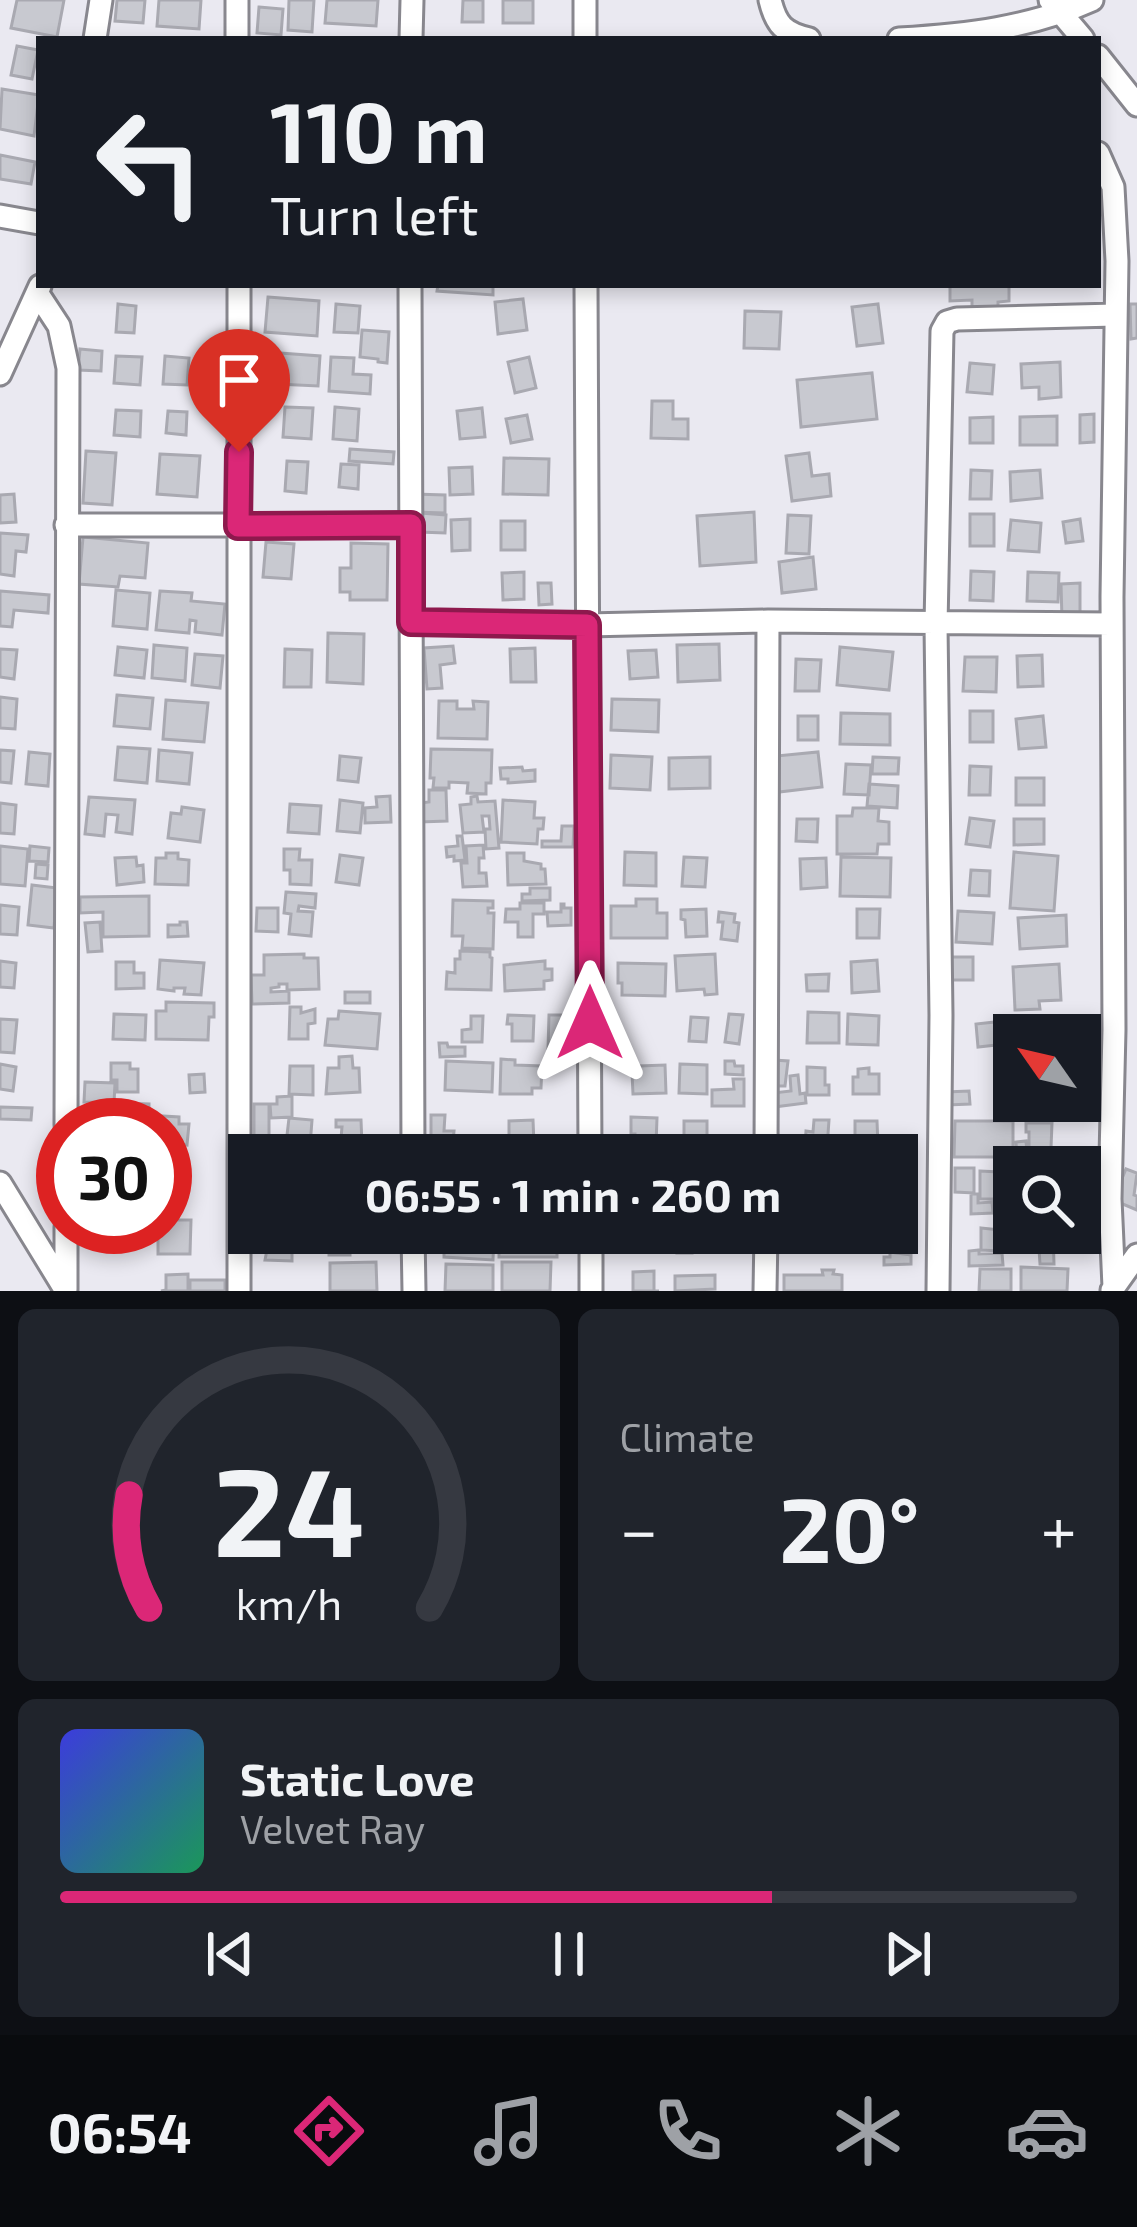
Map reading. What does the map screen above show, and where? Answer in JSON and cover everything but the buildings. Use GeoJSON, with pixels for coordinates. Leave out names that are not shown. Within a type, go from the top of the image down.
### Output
{"type":"FeatureCollection","features":[{"type":"Feature","properties":{"kind":"street"},"geometry":{"type":"LineString","coordinates":[[95,36],[101,0]]}},
{"type":"Feature","properties":{"kind":"street"},"geometry":{"type":"LineString","coordinates":[[237,0],[237,36]]}},
{"type":"Feature","properties":{"kind":"street"},"geometry":{"type":"LineString","coordinates":[[411,36],[412,0]]}},
{"type":"Feature","properties":{"kind":"street"},"geometry":{"type":"LineString","coordinates":[[585,0],[585,36]]}},
{"type":"Feature","properties":{"kind":"street"},"geometry":{"type":"LineString","coordinates":[[770,0],[774,18],[795,36]]}},
{"type":"Feature","properties":{"kind":"street"},"geometry":{"type":"LineString","coordinates":[[954,36],[1027,32],[1056,7],[1092,0]]}},
{"type":"Feature","properties":{"kind":"street"},"geometry":{"type":"LineString","coordinates":[[1056,7],[1080,36]]}},
{"type":"Feature","properties":{"kind":"street"},"geometry":{"type":"LineString","coordinates":[[1101,60],[1137,105]]}},
{"type":"Feature","properties":{"kind":"street"},"geometry":{"type":"LineString","coordinates":[[1101,159],[1114,187],[1117,261],[1113,1289]]}},
{"type":"Feature","properties":{"kind":"street"},"geometry":{"type":"LineString","coordinates":[[0,216],[36,222]]}},
{"type":"Feature","properties":{"kind":"street"},"geometry":{"type":"LineString","coordinates":[[239,288],[239,1291]]}},
{"type":"Feature","properties":{"kind":"street"},"geometry":{"type":"LineString","coordinates":[[410,288],[413,1134]]}},
{"type":"Feature","properties":{"kind":"street"},"geometry":{"type":"LineString","coordinates":[[586,288],[590,1134]]}},
{"type":"Feature","properties":{"kind":"street"},"geometry":{"type":"LineString","coordinates":[[0,374],[39,289]]}},
{"type":"Feature","properties":{"kind":"street"},"geometry":{"type":"LineString","coordinates":[[39,289],[59,326],[68,368],[66,1098]]}},
{"type":"Feature","properties":{"kind":"street"},"geometry":{"type":"LineString","coordinates":[[938,1291],[941,1015],[936,625],[942,331],[947,322],[957,319],[1115,315]]}},
{"type":"Feature","properties":{"kind":"street"},"geometry":{"type":"LineString","coordinates":[[66,525],[411,525]]}},
{"type":"Feature","properties":{"kind":"street"},"geometry":{"type":"LineString","coordinates":[[766,1134],[768,621]]}},
{"type":"Feature","properties":{"kind":"street"},"geometry":{"type":"LineString","coordinates":[[411,622],[1112,624]]}},
{"type":"Feature","properties":{"kind":"street"},"geometry":{"type":"LineString","coordinates":[[0,1184],[66,1290]]}},
{"type":"Feature","properties":{"kind":"street"},"geometry":{"type":"LineString","coordinates":[[66,1254],[66,1290]]}},
{"type":"Feature","properties":{"kind":"street"},"geometry":{"type":"LineString","coordinates":[[413,1254],[414,1291]]}},
{"type":"Feature","properties":{"kind":"street"},"geometry":{"type":"LineString","coordinates":[[591,1254],[591,1291]]}},
{"type":"Feature","properties":{"kind":"street"},"geometry":{"type":"LineString","coordinates":[[765,1291],[766,1254]]}},
{"type":"Feature","properties":{"kind":"street"},"geometry":{"type":"LineString","coordinates":[[1113,1289],[1137,1256]]}},
{"type":"Feature","properties":{"kind":"route"},"geometry":{"type":"LineString","coordinates":[[239,452],[238,526],[411,525],[411,622],[587,625],[590,1023]]}}]}
